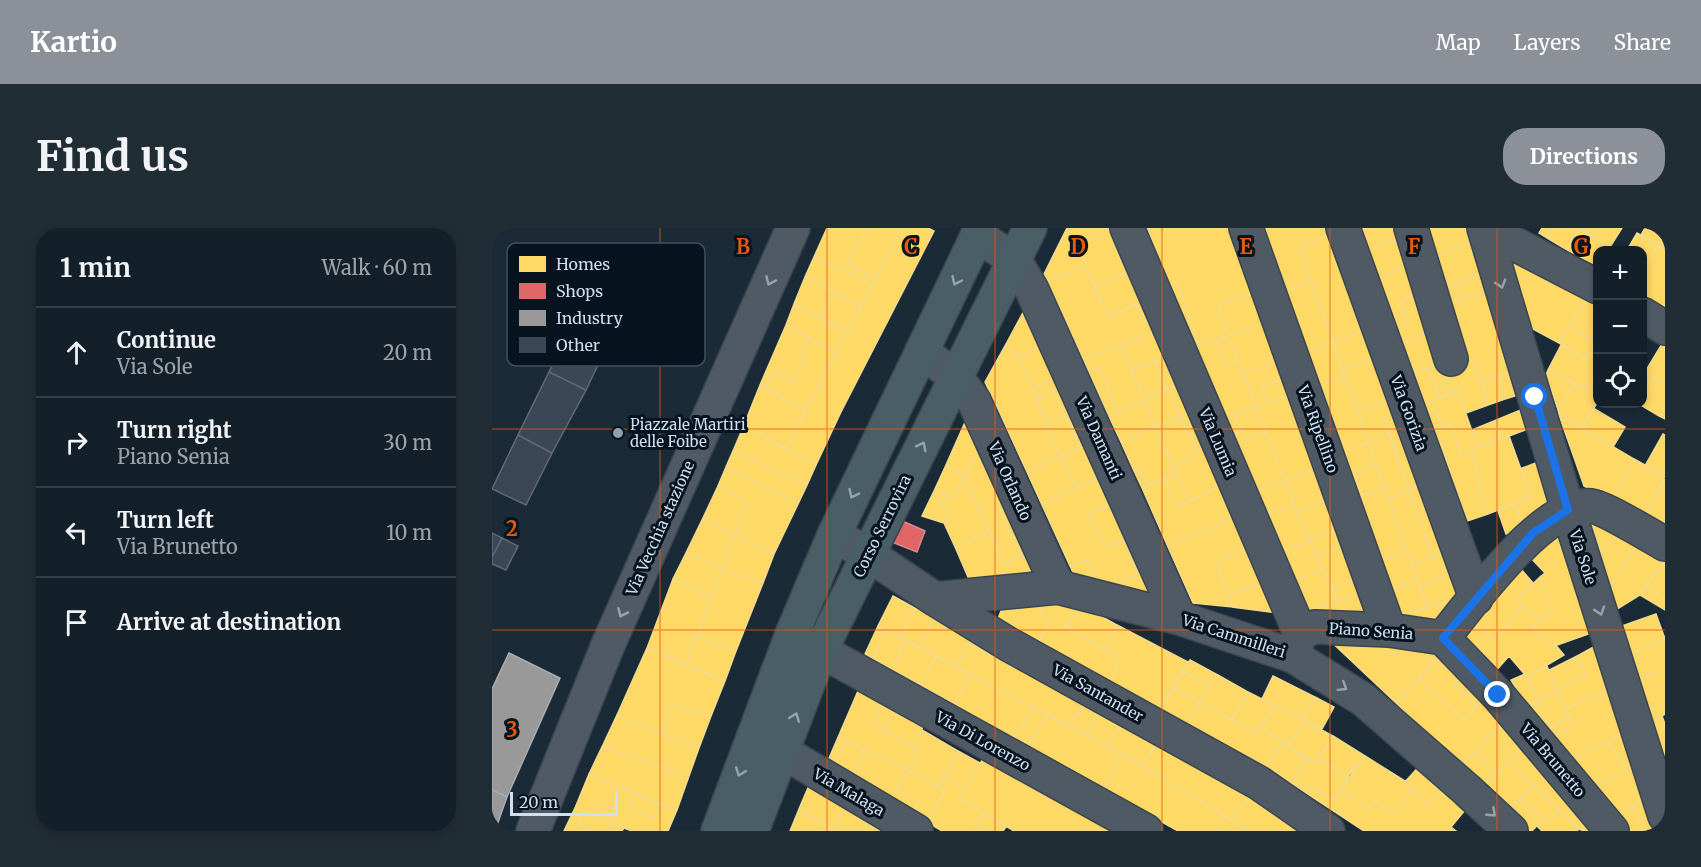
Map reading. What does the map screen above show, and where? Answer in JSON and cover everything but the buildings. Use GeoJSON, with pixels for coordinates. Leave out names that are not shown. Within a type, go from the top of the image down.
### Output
{"type":"FeatureCollection","features":[{"type":"Feature","properties":{"kind":"main road","name":"Corso Serrovira"},"geometry":{"type":"LineString","coordinates":[[752,831],[821,650],[1030,228]]}},
{"type":"Feature","properties":{"kind":"main road"},"geometry":{"type":"LineString","coordinates":[[727,827],[754,734],[792,634],[834,535],[979,232]]}},
{"type":"Feature","properties":{"kind":"street","name":"Via Vecchia stazione"},"geometry":{"type":"LineString","coordinates":[[533,831],[608,645],[793,228]]}},
{"type":"Feature","properties":{"kind":"street","name":"Via Lumia"},"geometry":{"type":"LineString","coordinates":[[1127,228],[1297,645]]}},
{"type":"Feature","properties":{"kind":"street","name":"Via Ripellino"},"geometry":{"type":"LineString","coordinates":[[1246,228],[1389,630]]}},
{"type":"Feature","properties":{"kind":"street","name":"Via Gorizia"},"geometry":{"type":"LineString","coordinates":[[1343,228],[1476,598]]}},
{"type":"Feature","properties":{"kind":"street"},"geometry":{"type":"LineString","coordinates":[[1411,228],[1451,359]]}},
{"type":"Feature","properties":{"kind":"street"},"geometry":{"type":"LineString","coordinates":[[1484,228],[1593,284]]}},
{"type":"Feature","properties":{"kind":"street","name":"Via Sole"},"geometry":{"type":"LineString","coordinates":[[1484,228],[1568,510],[1663,802]]}},
{"type":"Feature","properties":{"kind":"street"},"geometry":{"type":"LineString","coordinates":[[979,232],[1014,259]]}},
{"type":"Feature","properties":{"kind":"street","name":"Via Damanti"},"geometry":{"type":"LineString","coordinates":[[1014,259],[1032,290],[1179,618]]}},
{"type":"Feature","properties":{"kind":"street"},"geometry":{"type":"LineString","coordinates":[[1647,317],[1665,328]]}},
{"type":"Feature","properties":{"kind":"street","name":"Via Orlando"},"geometry":{"type":"LineString","coordinates":[[922,352],[957,377],[974,401],[1058,587]]}},
{"type":"Feature","properties":{"kind":"street"},"geometry":{"type":"LineString","coordinates":[[1443,638],[1533,533],[1568,510],[1580,506],[1594,506],[1665,544]]}},
{"type":"Feature","properties":{"kind":"street","name":"Via Santander"},"geometry":{"type":"LineString","coordinates":[[834,535],[868,554],[1008,644],[1259,783],[1328,831]]}},
{"type":"Feature","properties":{"kind":"street","name":"Via Cammilleri"},"geometry":{"type":"LineString","coordinates":[[935,599],[1058,587],[1297,645],[1364,700],[1511,831]]}},
{"type":"Feature","properties":{"kind":"street","name":"Piano Senia"},"geometry":{"type":"LineString","coordinates":[[1297,645],[1315,627],[1389,630],[1443,638]]}},
{"type":"Feature","properties":{"kind":"street","name":"Via Di Lorenzo"},"geometry":{"type":"LineString","coordinates":[[792,634],[1146,831]]}},
{"type":"Feature","properties":{"kind":"street","name":"Via Brunetto"},"geometry":{"type":"LineString","coordinates":[[1443,638],[1498,695],[1612,831]]}},
{"type":"Feature","properties":{"kind":"street","name":"Via Malaga"},"geometry":{"type":"LineString","coordinates":[[754,734],[916,831]]}},
{"type":"Feature","properties":{"kind":"place","name":"Piazzale Martiri delle Foibe"},"geometry":{"type":"Point","coordinates":[618,433]}},
{"type":"Feature","properties":{"kind":"route"},"geometry":{"type":"LineString","coordinates":[[1498,695],[1443,638],[1533,533],[1568,510],[1535,397]]}}]}
